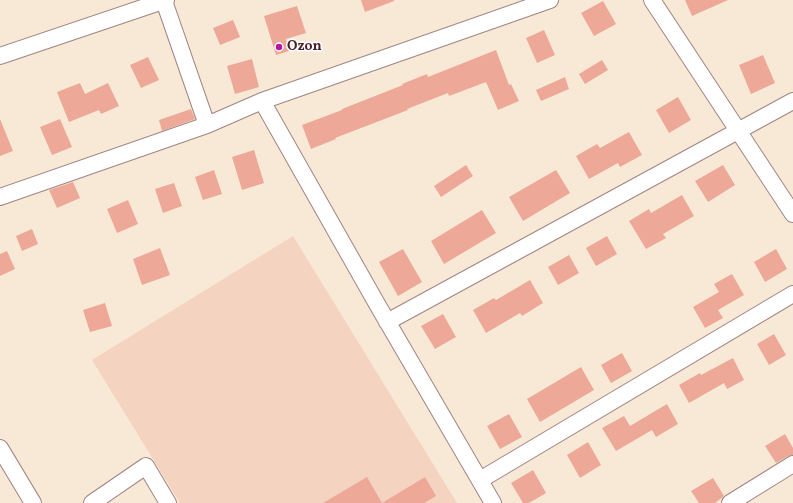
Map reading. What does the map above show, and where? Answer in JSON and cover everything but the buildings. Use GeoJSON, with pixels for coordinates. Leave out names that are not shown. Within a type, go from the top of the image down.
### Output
{"type":"FeatureCollection","features":[{"type":"Feature","properties":{"kind":"street"},"geometry":{"type":"LineString","coordinates":[[0,56],[165,0],[207,125]]}},
{"type":"Feature","properties":{"kind":"street"},"geometry":{"type":"LineString","coordinates":[[0,197],[207,125],[262,101],[550,0]]}},
{"type":"Feature","properties":{"kind":"street"},"geometry":{"type":"LineString","coordinates":[[652,0],[793,214]]}},
{"type":"Feature","properties":{"kind":"street"},"geometry":{"type":"LineString","coordinates":[[262,101],[387,322],[493,503]]}},
{"type":"Feature","properties":{"kind":"street"},"geometry":{"type":"LineString","coordinates":[[387,322],[793,101]]}},
{"type":"Feature","properties":{"kind":"street"},"geometry":{"type":"LineString","coordinates":[[480,480],[793,294]]}},
{"type":"Feature","properties":{"kind":"street"},"geometry":{"type":"LineString","coordinates":[[0,448],[33,503]]}},
{"type":"Feature","properties":{"kind":"street"},"geometry":{"type":"LineString","coordinates":[[730,503],[793,464]]}},
{"type":"Feature","properties":{"kind":"street"},"geometry":{"type":"LineString","coordinates":[[92,503],[146,466],[168,503]]}},
{"type":"Feature","properties":{"kind":"shaded area"},"geometry":{"type":"Polygon","coordinates":[[[293,236],[457,503],[180,503],[92,360],[293,236]]]}},
{"type":"Feature","properties":{"kind":"place","name":"Ozon"},"geometry":{"type":"Point","coordinates":[279,47]}}]}
